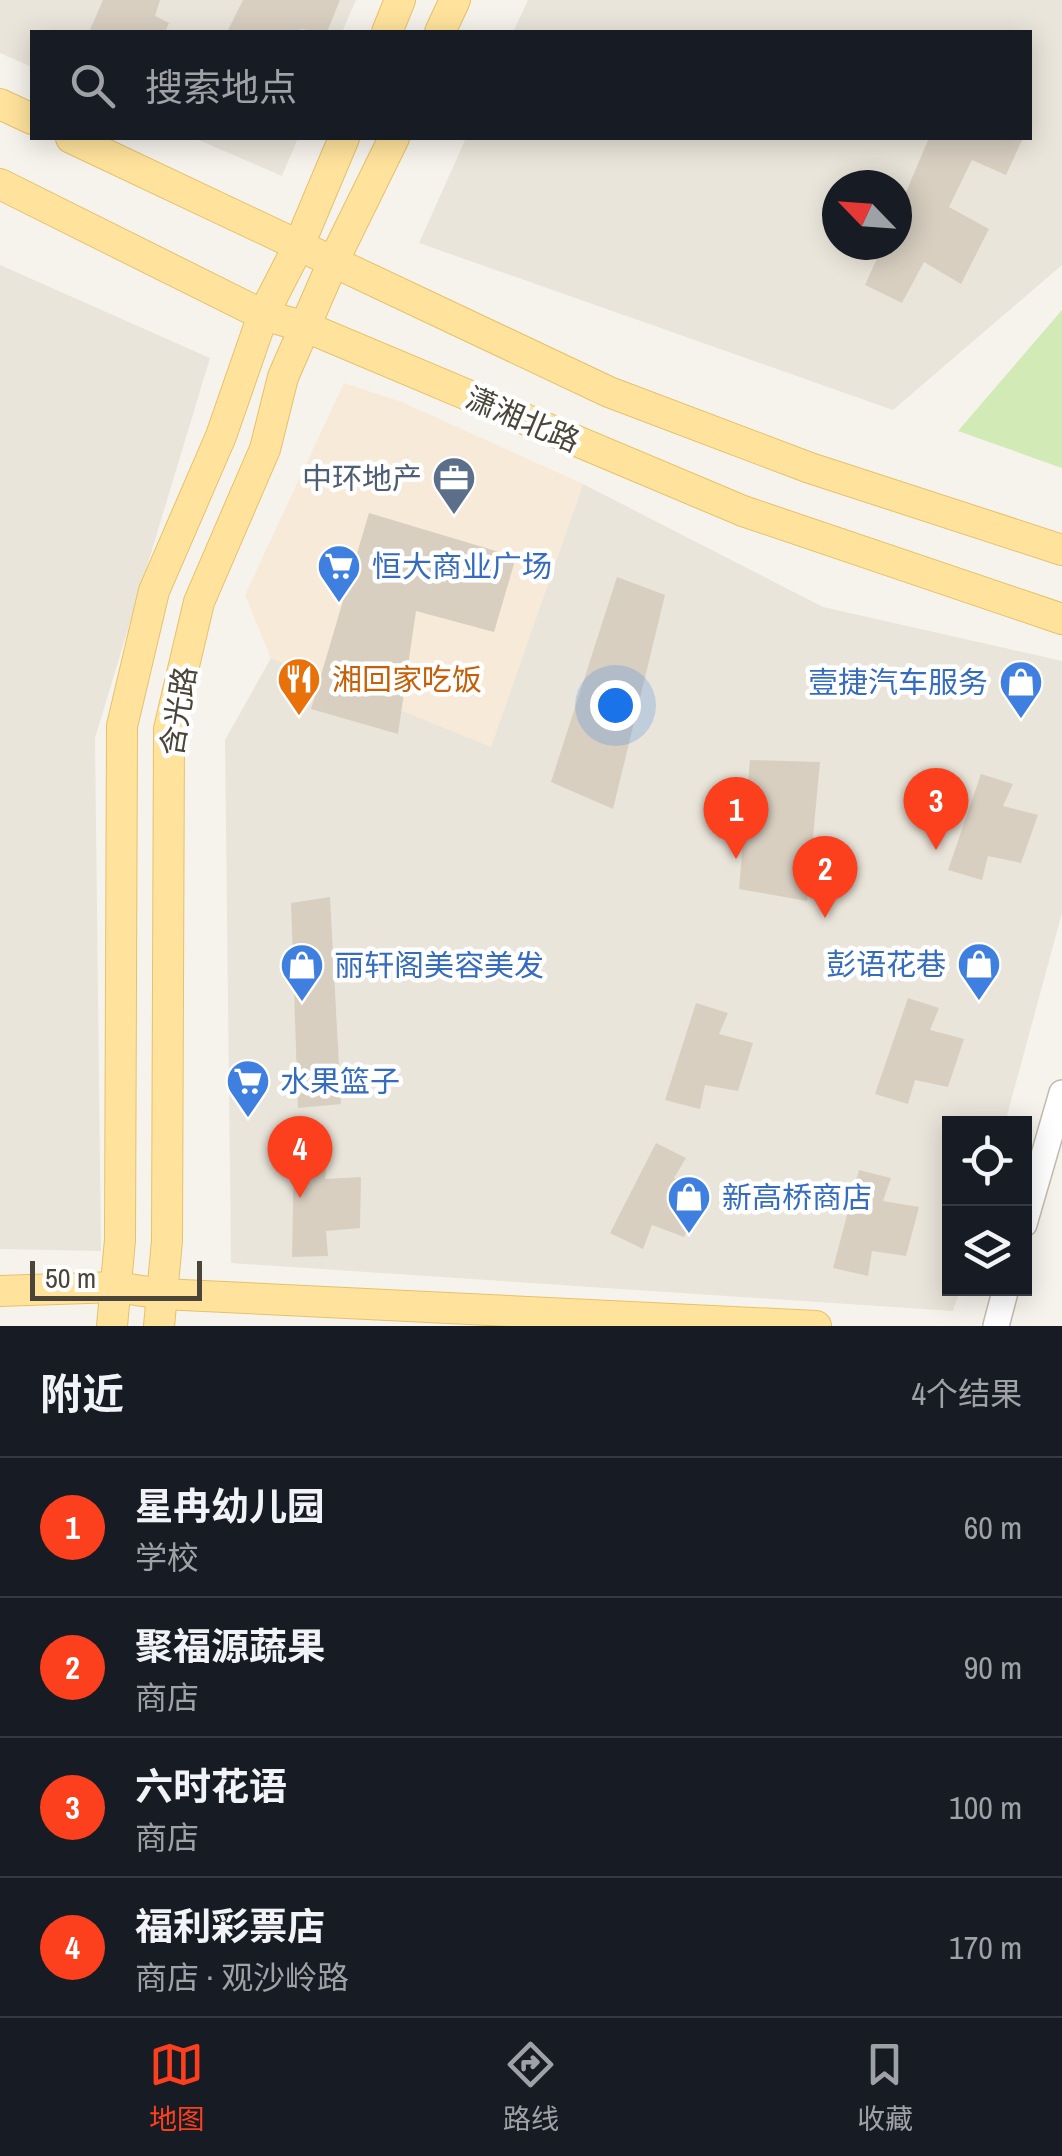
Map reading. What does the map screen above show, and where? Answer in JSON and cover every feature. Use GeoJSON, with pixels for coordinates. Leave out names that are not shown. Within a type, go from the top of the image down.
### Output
{"type":"FeatureCollection","features":[{"type":"Feature","properties":{"kind":"main road"},"geometry":{"type":"LineString","coordinates":[[388,30],[400,0]]}},
{"type":"Feature","properties":{"kind":"main road"},"geometry":{"type":"LineString","coordinates":[[441,30],[455,0]]}},
{"type":"Feature","properties":{"kind":"main road"},"geometry":{"type":"LineString","coordinates":[[0,104],[30,118]]}},
{"type":"Feature","properties":{"kind":"main road","name":"潇湘北路"},"geometry":{"type":"LineString","coordinates":[[75,140],[609,392],[810,468],[1062,550]]}},
{"type":"Feature","properties":{"kind":"main road","name":"含光路"},"geometry":{"type":"LineString","coordinates":[[112,1326],[120,1240],[122,726],[154,592],[220,436],[263,315],[299,246],[343,140]]}},
{"type":"Feature","properties":{"kind":"main road","name":"含光路"},"geometry":{"type":"LineString","coordinates":[[159,1326],[167,1241],[169,730],[199,602],[265,449],[284,377],[333,262],[393,140]]}},
{"type":"Feature","properties":{"kind":"main road","name":"潇湘北路"},"geometry":{"type":"LineString","coordinates":[[0,184],[263,315],[306,327],[743,511],[1062,619]]}},
{"type":"Feature","properties":{"kind":"main road"},"geometry":{"type":"LineString","coordinates":[[0,1291],[116,1287],[162,1294],[816,1326]]}},
{"type":"Feature","properties":{"kind":"street"},"geometry":{"type":"LineString","coordinates":[[1029,1206],[1062,1093]]}},
{"type":"Feature","properties":{"kind":"street"},"geometry":{"type":"LineString","coordinates":[[996,1326],[1004,1296]]}},
{"type":"Feature","properties":{"kind":"shaded area"},"geometry":{"type":"Polygon","coordinates":[[[0,0],[356,0],[343,30],[30,30],[30,66],[0,53],[0,0]]]}},
{"type":"Feature","properties":{"kind":"shaded area"},"geometry":{"type":"Polygon","coordinates":[[[528,0],[1062,0],[1062,265],[893,410],[419,243],[465,140],[1032,140],[1032,30],[514,30],[528,0]]]}},
{"type":"Feature","properties":{"kind":"shaded area"},"geometry":{"type":"Polygon","coordinates":[[[199,140],[297,140],[282,176],[199,140]]]}},
{"type":"Feature","properties":{"kind":"shaded area"},"geometry":{"type":"Polygon","coordinates":[[[0,265],[210,358],[95,738],[101,1251],[0,1249],[0,265]]]}},
{"type":"Feature","properties":{"kind":"shaded area","name":"恒大商业广场"},"geometry":{"type":"Polygon","coordinates":[[[344,383],[402,402],[583,484],[491,747],[271,658],[245,595],[344,383]]]}},
{"type":"Feature","properties":{"kind":"shaded area"},"geometry":{"type":"Polygon","coordinates":[[[583,484],[823,607],[1062,661],[1062,913],[1007,1116],[942,1116],[942,1296],[958,1296],[953,1311],[231,1263],[225,740],[271,658],[491,746],[583,484]]]}},
{"type":"Feature","properties":{"kind":"green space"},"geometry":{"type":"Polygon","coordinates":[[[1062,310],[1062,468],[958,431],[1062,310]]]}},
{"type":"Feature","properties":{"kind":"building"},"geometry":{"type":"Polygon","coordinates":[[[103,0],[160,0],[155,16],[169,23],[166,30],[90,30],[103,0]]]}},
{"type":"Feature","properties":{"kind":"building"},"geometry":{"type":"Polygon","coordinates":[[[243,0],[340,0],[328,30],[228,30],[243,0]]]}},
{"type":"Feature","properties":{"kind":"building"},"geometry":{"type":"Polygon","coordinates":[[[928,140],[1022,140],[1006,175],[972,160],[949,207],[989,229],[961,284],[924,262],[902,303],[865,285],[876,260],[912,260],[912,178],[928,140]]]}},
{"type":"Feature","properties":{"kind":"building"},"geometry":{"type":"Polygon","coordinates":[[[369,513],[516,557],[494,632],[416,611],[398,734],[311,709],[369,513]]]}},
{"type":"Feature","properties":{"kind":"building"},"geometry":{"type":"Polygon","coordinates":[[[617,577],[665,595],[613,809],[551,782],[617,577]]]}},
{"type":"Feature","properties":{"kind":"building"},"geometry":{"type":"Polygon","coordinates":[[[750,760],[820,762],[807,901],[739,889],[750,760]]]}},
{"type":"Feature","properties":{"kind":"building"},"geometry":{"type":"Polygon","coordinates":[[[981,774],[1013,784],[1003,806],[1038,815],[1021,863],[988,856],[982,880],[948,870],[981,774]]]}},
{"type":"Feature","properties":{"kind":"building"},"geometry":{"type":"Polygon","coordinates":[[[330,897],[341,1104],[298,1108],[291,903],[330,897]]]}},
{"type":"Feature","properties":{"kind":"building"},"geometry":{"type":"Polygon","coordinates":[[[908,998],[939,1008],[930,1030],[964,1039],[948,1087],[915,1080],[908,1104],[875,1094],[908,998]]]}},
{"type":"Feature","properties":{"kind":"building"},"geometry":{"type":"Polygon","coordinates":[[[696,1003],[728,1013],[719,1034],[753,1043],[738,1091],[705,1085],[700,1109],[665,1100],[696,1003]]]}},
{"type":"Feature","properties":{"kind":"building"},"geometry":{"type":"Polygon","coordinates":[[[656,1143],[686,1158],[674,1178],[706,1191],[684,1237],[652,1225],[643,1249],[610,1233],[656,1143]]]}},
{"type":"Feature","properties":{"kind":"building"},"geometry":{"type":"Polygon","coordinates":[[[294,1156],[328,1156],[325,1179],[361,1177],[360,1228],[326,1231],[328,1256],[292,1257],[294,1156]]]}},
{"type":"Feature","properties":{"kind":"building"},"geometry":{"type":"Polygon","coordinates":[[[859,1170],[891,1178],[883,1201],[919,1207],[906,1256],[872,1251],[868,1276],[833,1268],[859,1170]]]}},
{"type":"Feature","properties":{"kind":"place","name":"中环地产"},"geometry":{"type":"Point","coordinates":[454,516]}},
{"type":"Feature","properties":{"kind":"place","name":"恒大商业广场"},"geometry":{"type":"Point","coordinates":[339,604]}},
{"type":"Feature","properties":{"kind":"place","name":"湘回家吃饭"},"geometry":{"type":"Point","coordinates":[299,717]}},
{"type":"Feature","properties":{"kind":"place","name":"壹捷汽车服务"},"geometry":{"type":"Point","coordinates":[1021,720]}},
{"type":"Feature","properties":{"kind":"place","name":"六时花语"},"geometry":{"type":"Point","coordinates":[936,850]}},
{"type":"Feature","properties":{"kind":"place","name":"星冉幼儿园"},"geometry":{"type":"Point","coordinates":[736,859]}},
{"type":"Feature","properties":{"kind":"place","name":"聚福源蔬果"},"geometry":{"type":"Point","coordinates":[825,918]}},
{"type":"Feature","properties":{"kind":"place","name":"彭语花巷"},"geometry":{"type":"Point","coordinates":[979,1002]}},
{"type":"Feature","properties":{"kind":"place","name":"丽轩阁美容美发"},"geometry":{"type":"Point","coordinates":[302,1003]}},
{"type":"Feature","properties":{"kind":"place","name":"水果篮子"},"geometry":{"type":"Point","coordinates":[248,1119]}},
{"type":"Feature","properties":{"kind":"place","name":"福利彩票店"},"geometry":{"type":"Point","coordinates":[300,1198]}},
{"type":"Feature","properties":{"kind":"place","name":"新高桥商店"},"geometry":{"type":"Point","coordinates":[689,1235]}}]}
